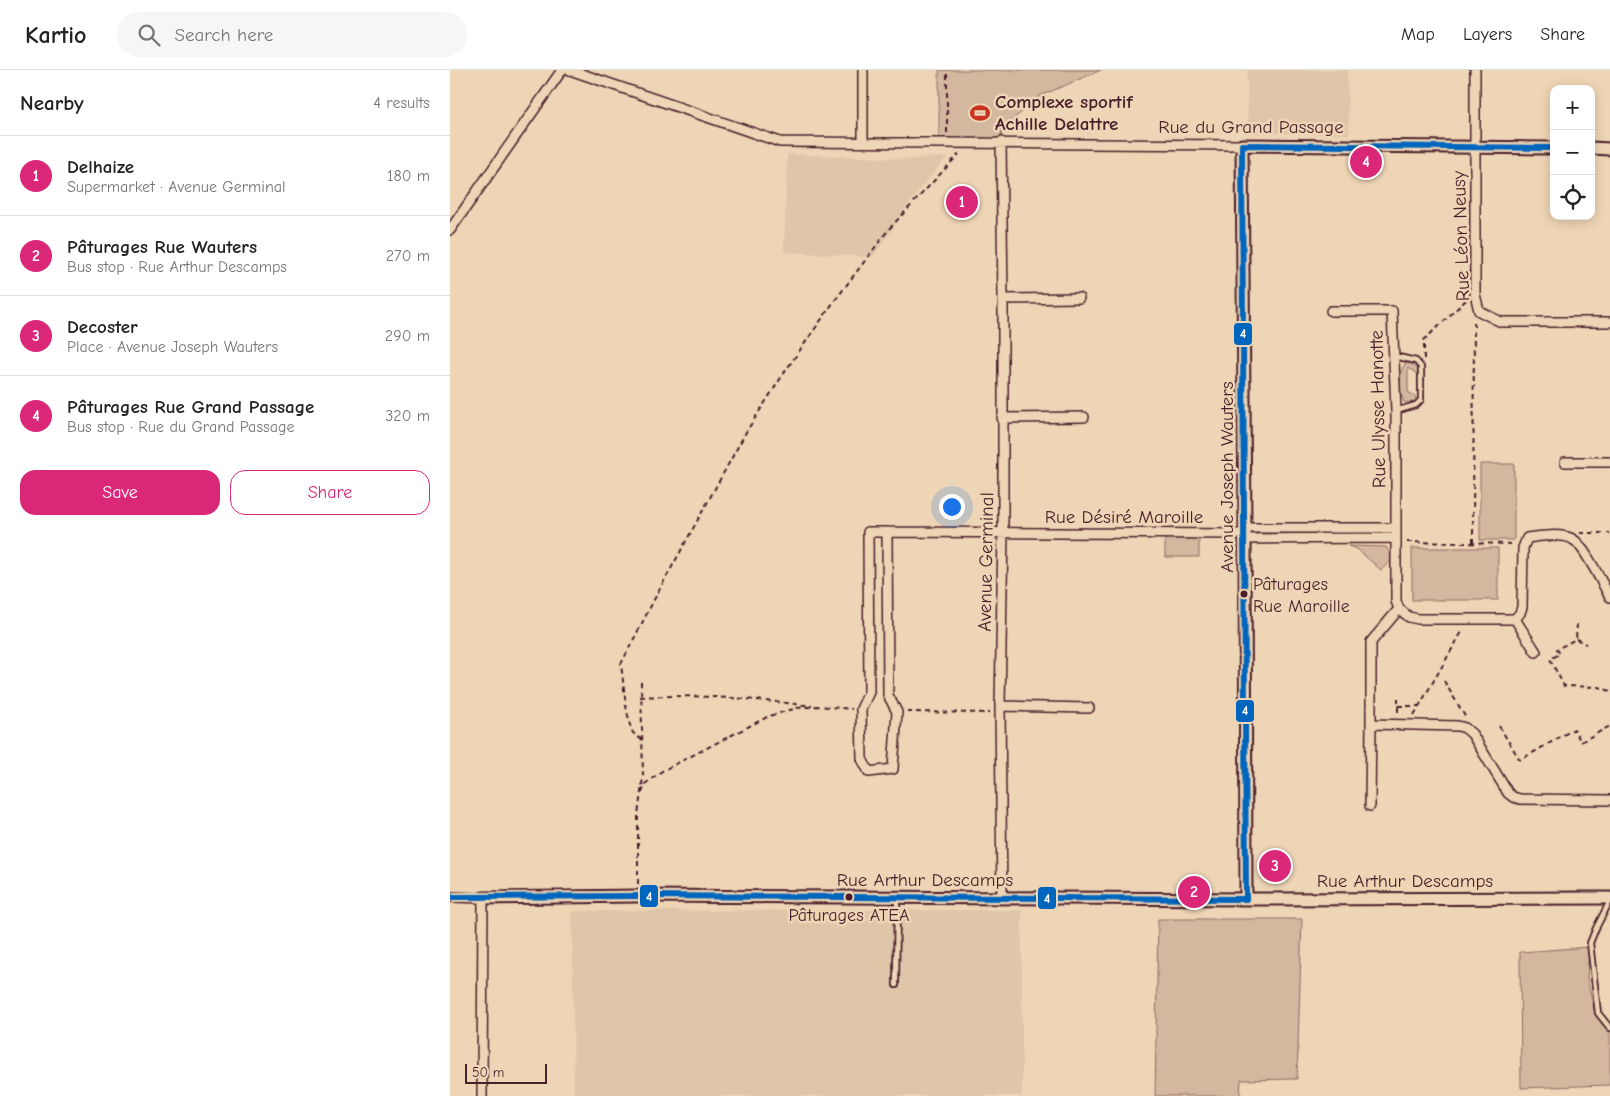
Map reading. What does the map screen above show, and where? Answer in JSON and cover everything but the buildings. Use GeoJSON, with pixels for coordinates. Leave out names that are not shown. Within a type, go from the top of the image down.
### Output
{"type":"FeatureCollection","features":[{"type":"Feature","properties":{"kind":"street"},"geometry":{"type":"LineString","coordinates":[[450,230],[562,70]]}},
{"type":"Feature","properties":{"kind":"street","name":"Rue du Grand Passage"},"geometry":{"type":"LineString","coordinates":[[570,70],[780,142],[1001,142],[1550,148]]}},
{"type":"Feature","properties":{"kind":"street"},"geometry":{"type":"LineString","coordinates":[[863,70],[863,142]]}},
{"type":"Feature","properties":{"kind":"street","name":"Rue Léon Neusy"},"geometry":{"type":"LineString","coordinates":[[1475,70],[1475,294],[1479,311],[1500,322],[1610,322]]}},
{"type":"Feature","properties":{"kind":"street","name":"Avenue Germinal"},"geometry":{"type":"LineString","coordinates":[[1001,142],[1003,299],[1003,532],[1000,710],[1002,898]]}},
{"type":"Feature","properties":{"kind":"street","name":"Avenue Joseph Wauters"},"geometry":{"type":"LineString","coordinates":[[1242,145],[1246,899]]}},
{"type":"Feature","properties":{"kind":"street"},"geometry":{"type":"LineString","coordinates":[[1595,148],[1610,148]]}},
{"type":"Feature","properties":{"kind":"street"},"geometry":{"type":"LineString","coordinates":[[1003,299],[1080,298]]}},
{"type":"Feature","properties":{"kind":"street","name":"Rue Ulysse Hanotte"},"geometry":{"type":"LineString","coordinates":[[1331,311],[1392,311],[1396,373],[1396,601],[1399,610]]}},
{"type":"Feature","properties":{"kind":"street"},"geometry":{"type":"LineString","coordinates":[[1002,418],[1084,417]]}},
{"type":"Feature","properties":{"kind":"street"},"geometry":{"type":"LineString","coordinates":[[1565,462],[1610,462]]}},
{"type":"Feature","properties":{"kind":"street"},"geometry":{"type":"LineString","coordinates":[[1245,534],[1396,528]]}},
{"type":"Feature","properties":{"kind":"street","name":"Rue Désiré Maroille"},"geometry":{"type":"LineString","coordinates":[[861,709],[869,692],[868,532],[1245,534]]}},
{"type":"Feature","properties":{"kind":"street"},"geometry":{"type":"LineString","coordinates":[[861,709],[862,759],[869,772],[893,769],[897,712],[888,695],[887,532]]}},
{"type":"Feature","properties":{"kind":"street"},"geometry":{"type":"LineString","coordinates":[[1245,534],[1396,538]]}},
{"type":"Feature","properties":{"kind":"street"},"geometry":{"type":"LineString","coordinates":[[1515,618],[1522,607],[1524,544],[1527,538],[1536,536],[1568,537],[1574,540],[1593,566],[1610,597]]}},
{"type":"Feature","properties":{"kind":"street"},"geometry":{"type":"LineString","coordinates":[[1370,806],[1371,642],[1399,610],[1409,617],[1418,619],[1515,618]]}},
{"type":"Feature","properties":{"kind":"street"},"geometry":{"type":"LineString","coordinates":[[1515,618],[1536,652]]}},
{"type":"Feature","properties":{"kind":"street"},"geometry":{"type":"LineString","coordinates":[[1000,710],[1089,708]]}},
{"type":"Feature","properties":{"kind":"street"},"geometry":{"type":"LineString","coordinates":[[1371,724],[1458,726],[1465,728],[1472,734],[1513,797],[1520,799],[1610,800]]}},
{"type":"Feature","properties":{"kind":"street","name":"Rue Arthur Descamps"},"geometry":{"type":"LineString","coordinates":[[450,897],[1610,900]]}},
{"type":"Feature","properties":{"kind":"street"},"geometry":{"type":"LineString","coordinates":[[482,1096],[483,898]]}},
{"type":"Feature","properties":{"kind":"lane"},"geometry":{"type":"LineString","coordinates":[[1394,356],[1416,361],[1421,367],[1421,400],[1416,405],[1396,411]]}},
{"type":"Feature","properties":{"kind":"lane"},"geometry":{"type":"LineString","coordinates":[[896,985],[897,897]]}},
{"type":"Feature","properties":{"kind":"lane"},"geometry":{"type":"LineString","coordinates":[[1610,900],[1590,944],[1598,1012],[1610,1028]]}},
{"type":"Feature","properties":{"kind":"path"},"geometry":{"type":"LineString","coordinates":[[946,143],[947,70]]}},
{"type":"Feature","properties":{"kind":"path"},"geometry":{"type":"LineString","coordinates":[[642,740],[633,733],[630,725],[621,664],[736,449],[786,370],[844,288],[889,229],[969,143]]}},
{"type":"Feature","properties":{"kind":"path"},"geometry":{"type":"LineString","coordinates":[[1421,367],[1424,362],[1424,340],[1468,298],[1475,294]]}},
{"type":"Feature","properties":{"kind":"path"},"geometry":{"type":"LineString","coordinates":[[1473,543],[1474,318],[1479,311]]}},
{"type":"Feature","properties":{"kind":"path"},"geometry":{"type":"LineString","coordinates":[[1407,542],[1524,544]]}},
{"type":"Feature","properties":{"kind":"path"},"geometry":{"type":"LineString","coordinates":[[1576,639],[1577,624]]}},
{"type":"Feature","properties":{"kind":"path"},"geometry":{"type":"LineString","coordinates":[[1409,724],[1464,628]]}},
{"type":"Feature","properties":{"kind":"path"},"geometry":{"type":"LineString","coordinates":[[1576,639],[1586,644]]}},
{"type":"Feature","properties":{"kind":"path"},"geometry":{"type":"LineString","coordinates":[[1576,639],[1557,649],[1560,654],[1550,659],[1564,686],[1599,687],[1610,690]]}},
{"type":"Feature","properties":{"kind":"path"},"geometry":{"type":"LineString","coordinates":[[638,896],[638,815],[643,777],[641,682]]}},
{"type":"Feature","properties":{"kind":"path"},"geometry":{"type":"LineString","coordinates":[[1444,682],[1466,719],[1465,728]]}},
{"type":"Feature","properties":{"kind":"path"},"geometry":{"type":"LineString","coordinates":[[640,697],[660,696],[757,700],[861,709]]}},
{"type":"Feature","properties":{"kind":"path"},"geometry":{"type":"LineString","coordinates":[[1398,698],[1398,724]]}},
{"type":"Feature","properties":{"kind":"path"},"geometry":{"type":"LineString","coordinates":[[642,792],[645,784],[662,771],[762,719],[797,708],[818,706]]}},
{"type":"Feature","properties":{"kind":"path"},"geometry":{"type":"LineString","coordinates":[[1398,706],[1419,706]]}},
{"type":"Feature","properties":{"kind":"path"},"geometry":{"type":"LineString","coordinates":[[897,712],[1000,710]]}},
{"type":"Feature","properties":{"kind":"path"},"geometry":{"type":"LineString","coordinates":[[1499,726],[1520,760],[1574,729],[1582,742],[1608,727],[1610,731]]}},
{"type":"Feature","properties":{"kind":"shaded area","name":"Complexe sportif Achille Delattre"},"geometry":{"type":"Polygon","coordinates":[[[939,70],[1101,70],[1040,96],[1002,129],[1001,142],[939,143],[939,70]]]}},
{"type":"Feature","properties":{"kind":"shaded area"},"geometry":{"type":"Polygon","coordinates":[[[1247,70],[1347,70],[1349,134],[1248,133],[1247,70]]]}},
{"type":"Feature","properties":{"kind":"shaded area"},"geometry":{"type":"Polygon","coordinates":[[[787,154],[911,159],[947,157],[917,193],[873,257],[784,252],[787,154]]]}},
{"type":"Feature","properties":{"kind":"shaded area"},"geometry":{"type":"Polygon","coordinates":[[[1405,364],[1414,365],[1419,372],[1418,374],[1408,368],[1408,392],[1415,396],[1415,402],[1405,403],[1401,395],[1400,378],[1405,364]]]}},
{"type":"Feature","properties":{"kind":"shaded area"},"geometry":{"type":"Polygon","coordinates":[[[1480,464],[1514,464],[1514,540],[1480,540],[1480,464]]]}},
{"type":"Feature","properties":{"kind":"shaded area"},"geometry":{"type":"Polygon","coordinates":[[[1165,538],[1199,538],[1199,557],[1165,557],[1165,538]]]}},
{"type":"Feature","properties":{"kind":"shaded area"},"geometry":{"type":"Polygon","coordinates":[[[1348,546],[1386,547],[1391,554],[1391,561],[1381,570],[1357,549],[1348,546]]]}},
{"type":"Feature","properties":{"kind":"shaded area"},"geometry":{"type":"Polygon","coordinates":[[[1412,548],[1498,548],[1498,600],[1412,600],[1412,548]]]}},
{"type":"Feature","properties":{"kind":"shaded area"},"geometry":{"type":"Polygon","coordinates":[[[1022,910],[1022,1096],[574,1096],[572,911],[1022,910]]]}},
{"type":"Feature","properties":{"kind":"shaded area"},"geometry":{"type":"Polygon","coordinates":[[[1158,919],[1302,919],[1297,1079],[1241,1080],[1240,1096],[1155,1096],[1158,919]]]}},
{"type":"Feature","properties":{"kind":"shaded area"},"geometry":{"type":"Polygon","coordinates":[[[1589,947],[1587,979],[1595,1014],[1610,1033],[1610,1085],[1521,1088],[1520,952],[1589,947]]]}},
{"type":"Feature","properties":{"kind":"transit line","name":"4"},"geometry":{"type":"LineString","coordinates":[[1242,145],[1246,899]]}},
{"type":"Feature","properties":{"kind":"transit line","name":"4"},"geometry":{"type":"LineString","coordinates":[[1242,145],[1550,148]]}},
{"type":"Feature","properties":{"kind":"transit line","name":"4"},"geometry":{"type":"LineString","coordinates":[[450,897],[1246,899]]}},
{"type":"Feature","properties":{"kind":"place","name":"Complexe sportif Achille Delattre"},"geometry":{"type":"Point","coordinates":[980,113]}},
{"type":"Feature","properties":{"kind":"place","name":"Pâturages Rue Grand Passage"},"geometry":{"type":"Point","coordinates":[1366,162]}},
{"type":"Feature","properties":{"kind":"place","name":"Delhaize"},"geometry":{"type":"Point","coordinates":[962,202]}},
{"type":"Feature","properties":{"kind":"place","name":"Pâturages Rue Maroille"},"geometry":{"type":"Point","coordinates":[1244,594]}},
{"type":"Feature","properties":{"kind":"place","name":"Decoster"},"geometry":{"type":"Point","coordinates":[1275,866]}},
{"type":"Feature","properties":{"kind":"place","name":"Pâturages Rue Wauters"},"geometry":{"type":"Point","coordinates":[1194,892]}},
{"type":"Feature","properties":{"kind":"place","name":"Pâturages ATEA"},"geometry":{"type":"Point","coordinates":[849,897]}}]}
